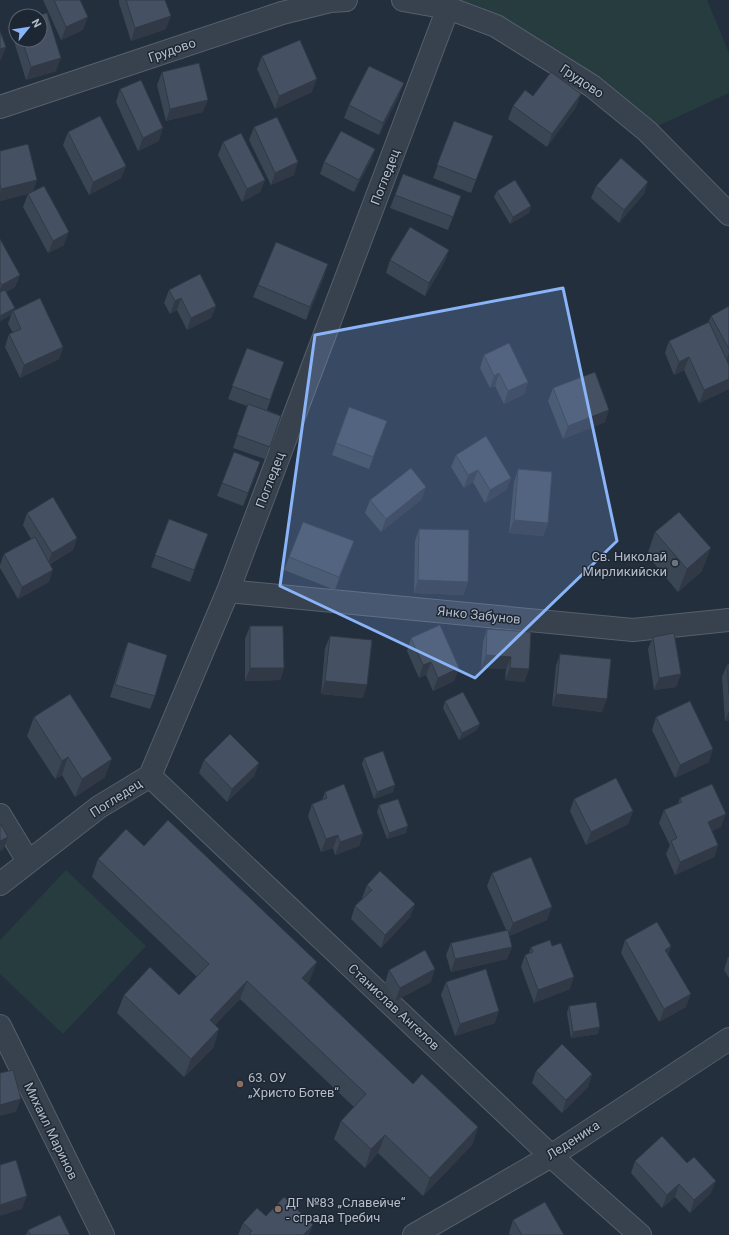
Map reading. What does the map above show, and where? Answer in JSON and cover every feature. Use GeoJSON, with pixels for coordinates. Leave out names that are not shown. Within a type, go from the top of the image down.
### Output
{"type":"FeatureCollection","features":[{"type":"Feature","properties":{"kind":"street","name":"Грудово"},"geometry":{"type":"LineString","coordinates":[[0,107],[282,13],[330,1],[346,0]]}},
{"type":"Feature","properties":{"kind":"street","name":"Грудово"},"geometry":{"type":"LineString","coordinates":[[403,0],[448,8],[496,26],[592,86],[647,131],[729,214]]}},
{"type":"Feature","properties":{"kind":"street","name":"Погледец"},"geometry":{"type":"LineString","coordinates":[[0,884],[99,807],[150,776],[228,591],[448,8]]}},
{"type":"Feature","properties":{"kind":"street","name":"Янко Забунов"},"geometry":{"type":"LineString","coordinates":[[228,591],[633,630],[729,620]]}},
{"type":"Feature","properties":{"kind":"street","name":"Станислав Ангелов"},"geometry":{"type":"LineString","coordinates":[[150,776],[551,1156],[640,1235]]}},
{"type":"Feature","properties":{"kind":"street"},"geometry":{"type":"LineString","coordinates":[[0,815],[28,862]]}},
{"type":"Feature","properties":{"kind":"street","name":"Михаил Маринов"},"geometry":{"type":"LineString","coordinates":[[0,1026],[103,1235]]}},
{"type":"Feature","properties":{"kind":"street","name":"Леденика"},"geometry":{"type":"LineString","coordinates":[[414,1235],[551,1156],[729,1039]]}},
{"type":"Feature","properties":{"kind":"highlighted area"},"geometry":{"type":"Polygon","coordinates":[[[563,288],[617,541],[475,678],[280,586],[315,335],[563,288]]]}},
{"type":"Feature","properties":{"kind":"green space"},"geometry":{"type":"Polygon","coordinates":[[[451,0],[707,0],[729,53],[729,93],[647,131],[451,0]]]}},
{"type":"Feature","properties":{"kind":"green space"},"geometry":{"type":"Polygon","coordinates":[[[66,870],[146,946],[63,1034],[0,974],[0,940],[66,870]]]}},
{"type":"Feature","properties":{"kind":"building"},"geometry":{"type":"Polygon","coordinates":[[[54,0],[80,0],[88,17],[66,27],[54,0]]]}},
{"type":"Feature","properties":{"kind":"building"},"geometry":{"type":"Polygon","coordinates":[[[126,0],[165,0],[171,16],[135,28],[126,0]]]}},
{"type":"Feature","properties":{"kind":"building"},"geometry":{"type":"Polygon","coordinates":[[[48,16],[61,58],[31,67],[25,48],[48,48],[48,16]]]}},
{"type":"Feature","properties":{"kind":"building"},"geometry":{"type":"Polygon","coordinates":[[[0,31],[6,47],[0,49],[0,31]]]}},
{"type":"Feature","properties":{"kind":"building"},"geometry":{"type":"Polygon","coordinates":[[[300,40],[317,79],[279,96],[262,56],[300,40]]]}},
{"type":"Feature","properties":{"kind":"building"},"geometry":{"type":"Polygon","coordinates":[[[199,63],[208,100],[170,109],[162,72],[199,63]]]}},
{"type":"Feature","properties":{"kind":"building"},"geometry":{"type":"Polygon","coordinates":[[[369,66],[404,83],[383,123],[349,105],[369,66]]]}},
{"type":"Feature","properties":{"kind":"building"},"geometry":{"type":"Polygon","coordinates":[[[551,72],[581,94],[552,134],[513,106],[525,90],[533,96],[551,72]]]}},
{"type":"Feature","properties":{"kind":"building"},"geometry":{"type":"Polygon","coordinates":[[[141,80],[163,128],[143,138],[120,89],[141,80]]]}},
{"type":"Feature","properties":{"kind":"building"},"geometry":{"type":"Polygon","coordinates":[[[100,116],[126,166],[93,182],[68,132],[100,116]]]}},
{"type":"Feature","properties":{"kind":"building"},"geometry":{"type":"Polygon","coordinates":[[[277,117],[298,162],[275,173],[254,127],[277,117]]]}},
{"type":"Feature","properties":{"kind":"building"},"geometry":{"type":"Polygon","coordinates":[[[454,121],[493,136],[476,180],[437,165],[454,121]]]}},
{"type":"Feature","properties":{"kind":"building"},"geometry":{"type":"Polygon","coordinates":[[[341,131],[375,149],[359,180],[324,162],[341,131]]]}},
{"type":"Feature","properties":{"kind":"building"},"geometry":{"type":"Polygon","coordinates":[[[241,133],[265,180],[247,189],[223,142],[241,133]]]}},
{"type":"Feature","properties":{"kind":"building"},"geometry":{"type":"Polygon","coordinates":[[[28,144],[37,180],[1,189],[0,151],[28,144]]]}},
{"type":"Feature","properties":{"kind":"building"},"geometry":{"type":"Polygon","coordinates":[[[621,158],[648,182],[624,210],[596,186],[621,158]]]}},
{"type":"Feature","properties":{"kind":"building"},"geometry":{"type":"Polygon","coordinates":[[[403,174],[461,196],[453,217],[395,195],[403,174]]]}},
{"type":"Feature","properties":{"kind":"building"},"geometry":{"type":"Polygon","coordinates":[[[515,180],[531,206],[513,217],[497,191],[515,180]]]}},
{"type":"Feature","properties":{"kind":"building"},"geometry":{"type":"Polygon","coordinates":[[[44,186],[69,232],[53,241],[28,194],[44,186]]]}},
{"type":"Feature","properties":{"kind":"building"},"geometry":{"type":"Polygon","coordinates":[[[410,227],[449,250],[429,283],[390,260],[410,227]]]}},
{"type":"Feature","properties":{"kind":"building"},"geometry":{"type":"Polygon","coordinates":[[[0,239],[20,275],[2,285],[0,282],[0,239]]]}},
{"type":"Feature","properties":{"kind":"building"},"geometry":{"type":"Polygon","coordinates":[[[276,242],[328,264],[310,307],[258,285],[276,242]]]}},
{"type":"Feature","properties":{"kind":"building"},"geometry":{"type":"Polygon","coordinates":[[[200,274],[216,306],[191,318],[181,298],[175,301],[169,290],[200,274]]]}},
{"type":"Feature","properties":{"kind":"building"},"geometry":{"type":"Polygon","coordinates":[[[5,290],[15,308],[0,316],[0,292],[5,290]]]}},
{"type":"Feature","properties":{"kind":"building"},"geometry":{"type":"Polygon","coordinates":[[[40,298],[63,347],[24,365],[9,334],[21,329],[13,311],[40,298]]]}},
{"type":"Feature","properties":{"kind":"building"},"geometry":{"type":"Polygon","coordinates":[[[729,306],[729,349],[711,316],[729,306]]]}},
{"type":"Feature","properties":{"kind":"building"},"geometry":{"type":"Polygon","coordinates":[[[709,322],[729,365],[729,379],[704,390],[689,357],[679,362],[669,341],[709,322]]]}},
{"type":"Feature","properties":{"kind":"building"},"geometry":{"type":"Polygon","coordinates":[[[509,343],[528,382],[508,391],[499,373],[494,376],[484,355],[509,343]]]}},
{"type":"Feature","properties":{"kind":"building"},"geometry":{"type":"Polygon","coordinates":[[[247,348],[284,362],[270,400],[232,386],[247,348]]]}},
{"type":"Feature","properties":{"kind":"building"},"geometry":{"type":"Polygon","coordinates":[[[595,372],[609,410],[568,426],[553,388],[595,372]]]}},
{"type":"Feature","properties":{"kind":"building"},"geometry":{"type":"Polygon","coordinates":[[[248,404],[281,416],[270,447],[237,435],[248,404]]]}},
{"type":"Feature","properties":{"kind":"building"},"geometry":{"type":"Polygon","coordinates":[[[349,407],[387,421],[373,457],[336,443],[349,407]]]}},
{"type":"Feature","properties":{"kind":"building"},"geometry":{"type":"Polygon","coordinates":[[[486,436],[511,478],[490,490],[478,470],[468,475],[456,455],[486,436]]]}},
{"type":"Feature","properties":{"kind":"building"},"geometry":{"type":"Polygon","coordinates":[[[234,452],[260,462],[248,493],[222,483],[234,452]]]}},
{"type":"Feature","properties":{"kind":"building"},"geometry":{"type":"Polygon","coordinates":[[[411,468],[426,487],[386,519],[370,500],[411,468]]]}},
{"type":"Feature","properties":{"kind":"building"},"geometry":{"type":"Polygon","coordinates":[[[518,469],[552,472],[548,523],[514,520],[518,469]]]}},
{"type":"Feature","properties":{"kind":"building"},"geometry":{"type":"Polygon","coordinates":[[[53,497],[77,538],[52,553],[27,513],[53,497]]]}},
{"type":"Feature","properties":{"kind":"building"},"geometry":{"type":"Polygon","coordinates":[[[679,512],[711,548],[687,569],[655,532],[679,512]]]}},
{"type":"Feature","properties":{"kind":"building"},"geometry":{"type":"Polygon","coordinates":[[[169,519],[208,534],[194,570],[155,555],[169,519]]]}},
{"type":"Feature","properties":{"kind":"building"},"geometry":{"type":"Polygon","coordinates":[[[303,522],[354,541],[339,577],[289,557],[303,522]]]}},
{"type":"Feature","properties":{"kind":"building"},"geometry":{"type":"Polygon","coordinates":[[[419,529],[469,530],[468,582],[418,580],[419,529]]]}},
{"type":"Feature","properties":{"kind":"building"},"geometry":{"type":"Polygon","coordinates":[[[35,537],[53,570],[22,587],[4,554],[35,537]]]}},
{"type":"Feature","properties":{"kind":"building"},"geometry":{"type":"Polygon","coordinates":[[[440,625],[459,668],[438,678],[431,662],[423,665],[411,638],[440,625]]]}},
{"type":"Feature","properties":{"kind":"building"},"geometry":{"type":"Polygon","coordinates":[[[250,626],[283,626],[284,668],[250,668],[250,626]]]}},
{"type":"Feature","properties":{"kind":"building"},"geometry":{"type":"Polygon","coordinates":[[[487,629],[531,632],[529,669],[510,668],[511,657],[486,655],[487,629]]]}},
{"type":"Feature","properties":{"kind":"building"},"geometry":{"type":"Polygon","coordinates":[[[674,633],[681,674],[659,678],[653,637],[674,633]]]}},
{"type":"Feature","properties":{"kind":"building"},"geometry":{"type":"Polygon","coordinates":[[[330,636],[372,640],[367,685],[325,681],[330,636]]]}},
{"type":"Feature","properties":{"kind":"building"},"geometry":{"type":"Polygon","coordinates":[[[128,642],[167,655],[155,696],[115,685],[128,642]]]}},
{"type":"Feature","properties":{"kind":"building"},"geometry":{"type":"Polygon","coordinates":[[[560,654],[611,659],[607,699],[556,694],[560,654]]]}},
{"type":"Feature","properties":{"kind":"building"},"geometry":{"type":"Polygon","coordinates":[[[729,664],[729,694],[727,665],[729,664]]]}},
{"type":"Feature","properties":{"kind":"building"},"geometry":{"type":"Polygon","coordinates":[[[463,692],[480,724],[462,733],[445,701],[463,692]]]}},
{"type":"Feature","properties":{"kind":"building"},"geometry":{"type":"Polygon","coordinates":[[[70,694],[112,759],[82,779],[68,757],[62,761],[34,717],[70,694]]]}},
{"type":"Feature","properties":{"kind":"building"},"geometry":{"type":"Polygon","coordinates":[[[690,701],[713,749],[680,765],[656,717],[690,701]]]}},
{"type":"Feature","properties":{"kind":"building"},"geometry":{"type":"Polygon","coordinates":[[[230,734],[259,763],[232,789],[204,760],[230,734]]]}},
{"type":"Feature","properties":{"kind":"building"},"geometry":{"type":"Polygon","coordinates":[[[383,751],[395,785],[377,792],[364,758],[383,751]]]}},
{"type":"Feature","properties":{"kind":"building"},"geometry":{"type":"Polygon","coordinates":[[[616,778],[633,811],[591,832],[574,799],[616,778]]]}},
{"type":"Feature","properties":{"kind":"building"},"geometry":{"type":"Polygon","coordinates":[[[344,784],[363,834],[340,842],[338,835],[326,839],[312,804],[327,798],[325,792],[344,784]]]}},
{"type":"Feature","properties":{"kind":"building"},"geometry":{"type":"Polygon","coordinates":[[[712,784],[726,814],[708,822],[718,845],[680,862],[671,841],[677,838],[664,810],[682,802],[680,798],[712,784]]]}},
{"type":"Feature","properties":{"kind":"building"},"geometry":{"type":"Polygon","coordinates":[[[398,799],[408,826],[389,833],[379,805],[398,799]]]}},
{"type":"Feature","properties":{"kind":"building"},"geometry":{"type":"Polygon","coordinates":[[[168,820],[317,962],[302,978],[413,1084],[422,1074],[478,1127],[430,1178],[385,1135],[371,1149],[341,1121],[366,1094],[247,981],[210,1020],[219,1029],[191,1059],[124,995],[150,967],[179,995],[209,964],[98,859],[126,829],[144,846],[168,820]]]}},
{"type":"Feature","properties":{"kind":"building"},"geometry":{"type":"Polygon","coordinates":[[[0,823],[8,837],[0,841],[0,823]]]}},
{"type":"Feature","properties":{"kind":"building"},"geometry":{"type":"Polygon","coordinates":[[[531,857],[552,907],[513,923],[492,873],[531,857]]]}},
{"type":"Feature","properties":{"kind":"building"},"geometry":{"type":"Polygon","coordinates":[[[380,871],[415,904],[385,935],[355,906],[372,890],[367,885],[380,871]]]}},
{"type":"Feature","properties":{"kind":"building"},"geometry":{"type":"Polygon","coordinates":[[[657,922],[671,946],[665,950],[691,994],[664,1009],[625,940],[657,922]]]}},
{"type":"Feature","properties":{"kind":"building"},"geometry":{"type":"Polygon","coordinates":[[[508,930],[512,947],[455,959],[451,943],[508,930]]]}},
{"type":"Feature","properties":{"kind":"building"},"geometry":{"type":"Polygon","coordinates":[[[550,940],[552,946],[561,943],[574,977],[538,990],[525,955],[533,952],[531,947],[550,940]]]}},
{"type":"Feature","properties":{"kind":"building"},"geometry":{"type":"Polygon","coordinates":[[[425,950],[435,969],[400,988],[389,970],[425,950]]]}},
{"type":"Feature","properties":{"kind":"building"},"geometry":{"type":"Polygon","coordinates":[[[486,969],[499,1011],[460,1024],[446,982],[486,969]]]}},
{"type":"Feature","properties":{"kind":"building"},"geometry":{"type":"Polygon","coordinates":[[[596,1002],[600,1027],[573,1032],[569,1006],[596,1002]]]}},
{"type":"Feature","properties":{"kind":"building"},"geometry":{"type":"Polygon","coordinates":[[[562,1044],[592,1074],[566,1100],[536,1071],[562,1044]]]}},
{"type":"Feature","properties":{"kind":"building"},"geometry":{"type":"Polygon","coordinates":[[[13,1070],[21,1099],[0,1105],[0,1073],[13,1070]]]}},
{"type":"Feature","properties":{"kind":"building"},"geometry":{"type":"Polygon","coordinates":[[[662,1136],[687,1163],[694,1157],[716,1181],[694,1200],[679,1184],[667,1195],[635,1161],[662,1136]]]}},
{"type":"Feature","properties":{"kind":"building"},"geometry":{"type":"Polygon","coordinates":[[[16,1160],[27,1196],[0,1205],[0,1165],[16,1160]]]}},
{"type":"Feature","properties":{"kind":"building"},"geometry":{"type":"Polygon","coordinates":[[[284,1197],[313,1225],[303,1235],[250,1235],[249,1234],[252,1231],[243,1223],[257,1208],[266,1216],[284,1197]]]}},
{"type":"Feature","properties":{"kind":"building"},"geometry":{"type":"Polygon","coordinates":[[[545,1202],[564,1235],[522,1235],[513,1220],[545,1202]]]}},
{"type":"Feature","properties":{"kind":"building"},"geometry":{"type":"Polygon","coordinates":[[[60,1215],[70,1235],[30,1235],[28,1230],[60,1215]]]}},
{"type":"Feature","properties":{"kind":"place","name":"Св. Николай Мирликийски"},"geometry":{"type":"Point","coordinates":[675,563]}},
{"type":"Feature","properties":{"kind":"place","name":"63. ОУ „Христо Ботев“"},"geometry":{"type":"Point","coordinates":[240,1084]}},
{"type":"Feature","properties":{"kind":"place","name":"ДГ №83 „Славейче“ - сграда Требич"},"geometry":{"type":"Point","coordinates":[278,1209]}}]}
